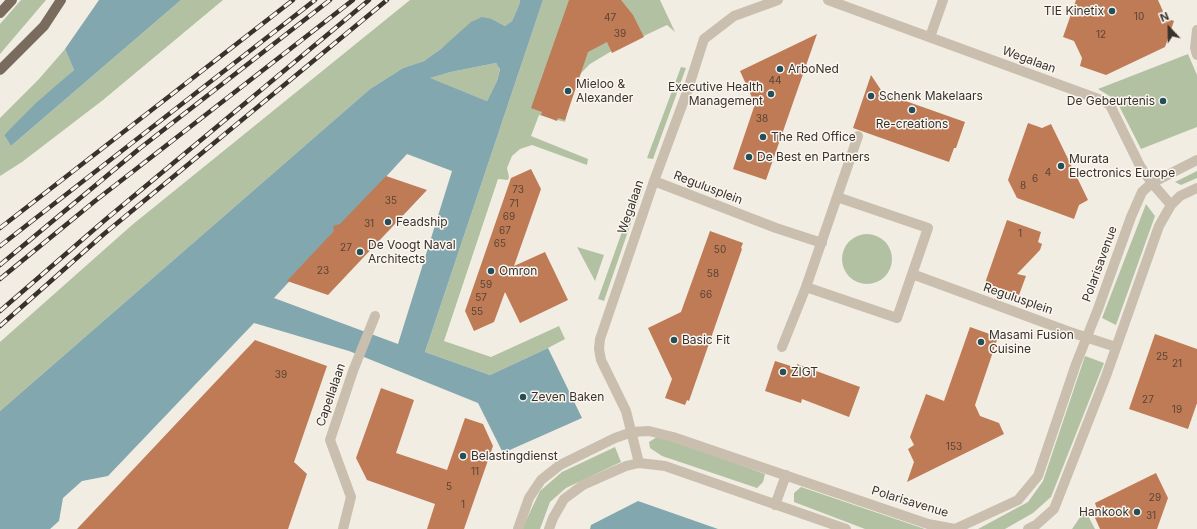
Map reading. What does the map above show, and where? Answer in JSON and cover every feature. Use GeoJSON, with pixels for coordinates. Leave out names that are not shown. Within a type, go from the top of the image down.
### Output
{"type":"FeatureCollection","features":[{"type":"Feature","properties":{"kind":"main road"},"geometry":{"type":"LineString","coordinates":[[0,13],[12,0]]}},
{"type":"Feature","properties":{"kind":"main road"},"geometry":{"type":"LineString","coordinates":[[0,70],[44,26],[62,0]]}},
{"type":"Feature","properties":{"kind":"street","name":"Wegalaan"},"geometry":{"type":"LineString","coordinates":[[639,463],[626,411],[601,360],[599,349],[600,339],[654,181],[687,92],[704,39],[734,16],[778,0]]}},
{"type":"Feature","properties":{"kind":"street","name":"Wegalaan"},"geometry":{"type":"LineString","coordinates":[[828,0],[1104,101],[1110,106],[1140,166],[1171,205]]}},
{"type":"Feature","properties":{"kind":"street"},"geometry":{"type":"LineString","coordinates":[[930,37],[943,0]]}},
{"type":"Feature","properties":{"kind":"street"},"geometry":{"type":"LineString","coordinates":[[1197,30],[1195,48],[1197,55]]}},
{"type":"Feature","properties":{"kind":"street"},"geometry":{"type":"LineString","coordinates":[[782,347],[822,243],[858,136]]}},
{"type":"Feature","properties":{"kind":"street","name":"Polarisavenue"},"geometry":{"type":"LineString","coordinates":[[518,529],[529,498],[541,480],[560,465],[615,438],[632,432],[649,431],[673,437],[928,524],[955,529],[1018,500],[1038,476],[1130,217],[1142,192],[1152,183],[1197,160]]}},
{"type":"Feature","properties":{"kind":"street","name":"Regulusplein"},"geometry":{"type":"LineString","coordinates":[[654,181],[776,228],[822,243]]}},
{"type":"Feature","properties":{"kind":"street"},"geometry":{"type":"LineString","coordinates":[[1028,529],[1036,525],[1054,509],[1116,347],[1159,226],[1171,205],[1180,196],[1197,188]]}},
{"type":"Feature","properties":{"kind":"street"},"geometry":{"type":"LineString","coordinates":[[806,287],[897,318],[928,228],[837,197]]}},
{"type":"Feature","properties":{"kind":"street","name":"Regulusplein"},"geometry":{"type":"LineString","coordinates":[[912,274],[1087,338],[1116,347]]}},
{"type":"Feature","properties":{"kind":"street","name":"Capellalaan"},"geometry":{"type":"LineString","coordinates":[[343,529],[351,496],[330,440],[353,371],[375,316]]}},
{"type":"Feature","properties":{"kind":"street"},"geometry":{"type":"LineString","coordinates":[[550,529],[553,518],[564,500],[584,485],[626,466],[639,463],[665,466],[747,493],[846,529]]}},
{"type":"Feature","properties":{"kind":"street"},"geometry":{"type":"LineString","coordinates":[[775,504],[786,475]]}},
{"type":"Feature","properties":{"kind":"green space"},"geometry":{"type":"Polygon","coordinates":[[[21,0],[46,0],[0,54],[0,24],[21,0]]]}},
{"type":"Feature","properties":{"kind":"green space"},"geometry":{"type":"Polygon","coordinates":[[[181,0],[223,0],[103,100],[22,162],[0,176],[0,118],[39,79],[65,49],[74,70],[4,135],[11,146],[181,0]]]}},
{"type":"Feature","properties":{"kind":"green space"},"geometry":{"type":"Polygon","coordinates":[[[410,0],[520,0],[512,21],[505,26],[492,19],[442,48],[424,61],[403,68],[370,89],[0,411],[0,342],[132,225],[410,0]]]}},
{"type":"Feature","properties":{"kind":"green space"},"geometry":{"type":"Polygon","coordinates":[[[543,0],[660,0],[675,32],[667,25],[610,52],[590,64],[580,74],[573,89],[565,122],[539,115],[531,136],[588,159],[587,165],[532,145],[520,149],[512,156],[507,168],[509,177],[508,180],[498,179],[444,341],[491,357],[559,326],[565,339],[490,375],[425,352],[543,0]]]}},
{"type":"Feature","properties":{"kind":"green space"},"geometry":{"type":"Polygon","coordinates":[[[1188,54],[1197,75],[1197,127],[1141,149],[1116,100],[1098,89],[1188,54]]]}},
{"type":"Feature","properties":{"kind":"green space"},"geometry":{"type":"Polygon","coordinates":[[[496,63],[500,68],[497,81],[487,101],[429,78],[451,72],[496,63]]]}},
{"type":"Feature","properties":{"kind":"green space"},"geometry":{"type":"Polygon","coordinates":[[[681,67],[686,68],[653,159],[647,158],[681,67]]]}},
{"type":"Feature","properties":{"kind":"green space"},"geometry":{"type":"Polygon","coordinates":[[[1197,171],[1197,178],[1181,185],[1175,182],[1197,171]]]}},
{"type":"Feature","properties":{"kind":"green space"},"geometry":{"type":"Polygon","coordinates":[[[638,187],[643,188],[604,301],[598,299],[638,187]]]}},
{"type":"Feature","properties":{"kind":"green space"},"geometry":{"type":"Polygon","coordinates":[[[1146,204],[1155,216],[1116,325],[1102,318],[1146,204]]]}},
{"type":"Feature","properties":{"kind":"green space"},"geometry":{"type":"Polygon","coordinates":[[[862,234],[872,234],[885,241],[892,254],[892,264],[885,277],[872,284],[862,284],[853,280],[846,273],[842,264],[842,254],[846,245],[853,238],[862,234]]]}},
{"type":"Feature","properties":{"kind":"green space"},"geometry":{"type":"Polygon","coordinates":[[[577,247],[604,255],[595,281],[577,247]]]}},
{"type":"Feature","properties":{"kind":"green space"},"geometry":{"type":"Polygon","coordinates":[[[1085,356],[1104,363],[1051,497],[1033,513],[1005,529],[978,529],[1028,502],[1043,481],[1085,356]]]}},
{"type":"Feature","properties":{"kind":"green space"},"geometry":{"type":"Polygon","coordinates":[[[657,437],[681,443],[765,474],[763,482],[757,488],[662,456],[650,448],[649,442],[657,437]]]}},
{"type":"Feature","properties":{"kind":"green space"},"geometry":{"type":"Polygon","coordinates":[[[615,447],[621,462],[566,488],[550,502],[540,529],[522,529],[540,491],[562,472],[615,447]]]}},
{"type":"Feature","properties":{"kind":"green space"},"geometry":{"type":"Polygon","coordinates":[[[801,487],[925,529],[865,529],[794,502],[794,493],[801,487]]]}},
{"type":"Feature","properties":{"kind":"green space"},"geometry":{"type":"Polygon","coordinates":[[[1085,510],[1095,529],[1072,529],[1085,510]]]}},
{"type":"Feature","properties":{"kind":"water"},"geometry":{"type":"Polygon","coordinates":[[[99,0],[181,0],[11,146],[4,135],[36,103],[74,70],[65,49],[99,0]]]}},
{"type":"Feature","properties":{"kind":"water"},"geometry":{"type":"Polygon","coordinates":[[[520,0],[543,0],[425,352],[490,375],[548,348],[582,418],[503,453],[478,403],[349,351],[254,323],[108,476],[82,481],[63,498],[59,521],[50,529],[0,529],[0,411],[370,89],[403,68],[424,61],[442,48],[471,22],[482,17],[492,19],[505,26],[512,21],[520,0]],[[496,63],[430,78],[487,101],[497,81],[500,69],[496,63]],[[407,154],[274,298],[398,344],[452,171],[407,154]]]}},
{"type":"Feature","properties":{"kind":"water"},"geometry":{"type":"Polygon","coordinates":[[[638,501],[718,529],[590,529],[591,525],[638,501]]]}},
{"type":"Feature","properties":{"kind":"building"},"geometry":{"type":"Polygon","coordinates":[[[569,0],[621,0],[633,15],[644,37],[612,53],[607,42],[588,52],[565,120],[558,118],[557,121],[541,115],[542,112],[531,108],[569,0]]]}},
{"type":"Feature","properties":{"kind":"building"},"geometry":{"type":"Polygon","coordinates":[[[1076,0],[1158,0],[1166,18],[1174,21],[1165,47],[1106,75],[1080,66],[1082,58],[1074,41],[1063,37],[1076,0]]]}},
{"type":"Feature","properties":{"kind":"building","name":"The Red Office"},"geometry":{"type":"Polygon","coordinates":[[[817,34],[766,180],[733,169],[755,104],[740,71],[817,34]]]}},
{"type":"Feature","properties":{"kind":"building"},"geometry":{"type":"Polygon","coordinates":[[[871,75],[883,93],[965,122],[956,148],[954,148],[949,162],[853,128],[871,75]]]}},
{"type":"Feature","properties":{"kind":"building"},"geometry":{"type":"Polygon","coordinates":[[[1028,123],[1042,128],[1051,124],[1088,200],[1079,205],[1074,219],[1017,198],[1008,180],[1028,123]]]}},
{"type":"Feature","properties":{"kind":"building"},"geometry":{"type":"Polygon","coordinates":[[[531,169],[541,189],[514,266],[545,252],[568,300],[520,323],[505,292],[494,322],[474,331],[465,311],[511,178],[531,169]]]}},
{"type":"Feature","properties":{"kind":"building"},"geometry":{"type":"Polygon","coordinates":[[[386,176],[427,190],[328,295],[287,281],[334,231],[333,226],[340,224],[386,176]]]}},
{"type":"Feature","properties":{"kind":"building"},"geometry":{"type":"Polygon","coordinates":[[[1007,220],[1041,232],[1038,242],[1042,244],[1040,250],[1017,274],[1026,276],[1019,295],[985,283],[1007,220]]]}},
{"type":"Feature","properties":{"kind":"building"},"geometry":{"type":"Polygon","coordinates":[[[710,231],[743,243],[689,401],[687,400],[685,405],[665,398],[672,379],[648,328],[681,312],[710,231]]]}},
{"type":"Feature","properties":{"kind":"building"},"geometry":{"type":"Polygon","coordinates":[[[970,327],[998,337],[975,405],[980,416],[999,423],[1004,434],[907,482],[914,462],[908,449],[914,445],[910,437],[926,394],[944,401],[970,327]]]}},
{"type":"Feature","properties":{"kind":"building"},"geometry":{"type":"Polygon","coordinates":[[[1155,334],[1197,349],[1197,403],[1188,429],[1129,409],[1155,334]]]}},
{"type":"Feature","properties":{"kind":"building"},"geometry":{"type":"Polygon","coordinates":[[[255,340],[327,366],[294,462],[307,474],[288,529],[77,529],[255,340]]]}},
{"type":"Feature","properties":{"kind":"building"},"geometry":{"type":"Polygon","coordinates":[[[775,361],[797,368],[797,364],[860,387],[849,417],[802,399],[801,403],[765,391],[775,361]]]}},
{"type":"Feature","properties":{"kind":"building"},"geometry":{"type":"Polygon","coordinates":[[[381,388],[414,400],[396,453],[447,470],[465,418],[483,424],[493,446],[464,529],[427,529],[435,504],[367,480],[356,458],[381,388]]]}},
{"type":"Feature","properties":{"kind":"building"},"geometry":{"type":"Polygon","coordinates":[[[1156,473],[1168,498],[1157,529],[1100,529],[1092,511],[1097,509],[1095,503],[1156,473]]]}},
{"type":"Feature","properties":{"kind":"railway"},"geometry":{"type":"LineString","coordinates":[[0,228],[293,0]]}},
{"type":"Feature","properties":{"kind":"railway"},"geometry":{"type":"LineString","coordinates":[[0,246],[315,0]]}},
{"type":"Feature","properties":{"kind":"railway"},"geometry":{"type":"LineString","coordinates":[[0,265],[139,149],[330,0]]}},
{"type":"Feature","properties":{"kind":"railway"},"geometry":{"type":"LineString","coordinates":[[0,279],[95,201],[353,0]]}},
{"type":"Feature","properties":{"kind":"railway"},"geometry":{"type":"LineString","coordinates":[[0,311],[105,220],[369,0]]}},
{"type":"Feature","properties":{"kind":"railway"},"geometry":{"type":"LineString","coordinates":[[0,326],[104,234],[387,0]]}},
{"type":"Feature","properties":{"kind":"place","name":"TIE Kinetix"},"geometry":{"type":"Point","coordinates":[1112,11]}},
{"type":"Feature","properties":{"kind":"place","name":"ArboNed"},"geometry":{"type":"Point","coordinates":[780,69]}},
{"type":"Feature","properties":{"kind":"place","name":"Mieloo & Alexander"},"geometry":{"type":"Point","coordinates":[568,91]}},
{"type":"Feature","properties":{"kind":"place","name":"Executive Health Management"},"geometry":{"type":"Point","coordinates":[771,94]}},
{"type":"Feature","properties":{"kind":"place","name":"Schenk Makelaars"},"geometry":{"type":"Point","coordinates":[871,96]}},
{"type":"Feature","properties":{"kind":"place","name":"De Gebeurtenis"},"geometry":{"type":"Point","coordinates":[1163,101]}},
{"type":"Feature","properties":{"kind":"place","name":"Re-creations"},"geometry":{"type":"Point","coordinates":[912,110]}},
{"type":"Feature","properties":{"kind":"place","name":"The Red Office"},"geometry":{"type":"Point","coordinates":[763,137]}},
{"type":"Feature","properties":{"kind":"place","name":"De Best en Partners"},"geometry":{"type":"Point","coordinates":[749,157]}},
{"type":"Feature","properties":{"kind":"place","name":"Murata Electronics Europe"},"geometry":{"type":"Point","coordinates":[1061,166]}},
{"type":"Feature","properties":{"kind":"place","name":"Feadship"},"geometry":{"type":"Point","coordinates":[388,222]}},
{"type":"Feature","properties":{"kind":"place","name":"De Voogt Naval Architects"},"geometry":{"type":"Point","coordinates":[360,252]}},
{"type":"Feature","properties":{"kind":"place","name":"Omron"},"geometry":{"type":"Point","coordinates":[491,271]}},
{"type":"Feature","properties":{"kind":"place","name":"Basic Fit"},"geometry":{"type":"Point","coordinates":[674,340]}},
{"type":"Feature","properties":{"kind":"place","name":"Masami Fusion Cuisine"},"geometry":{"type":"Point","coordinates":[981,342]}},
{"type":"Feature","properties":{"kind":"place","name":"ZIGT"},"geometry":{"type":"Point","coordinates":[783,372]}},
{"type":"Feature","properties":{"kind":"place","name":"Zeven Baken"},"geometry":{"type":"Point","coordinates":[523,397]}},
{"type":"Feature","properties":{"kind":"place","name":"Belastingdienst"},"geometry":{"type":"Point","coordinates":[463,456]}},
{"type":"Feature","properties":{"kind":"place","name":"Hankook"},"geometry":{"type":"Point","coordinates":[1137,512]}}]}
